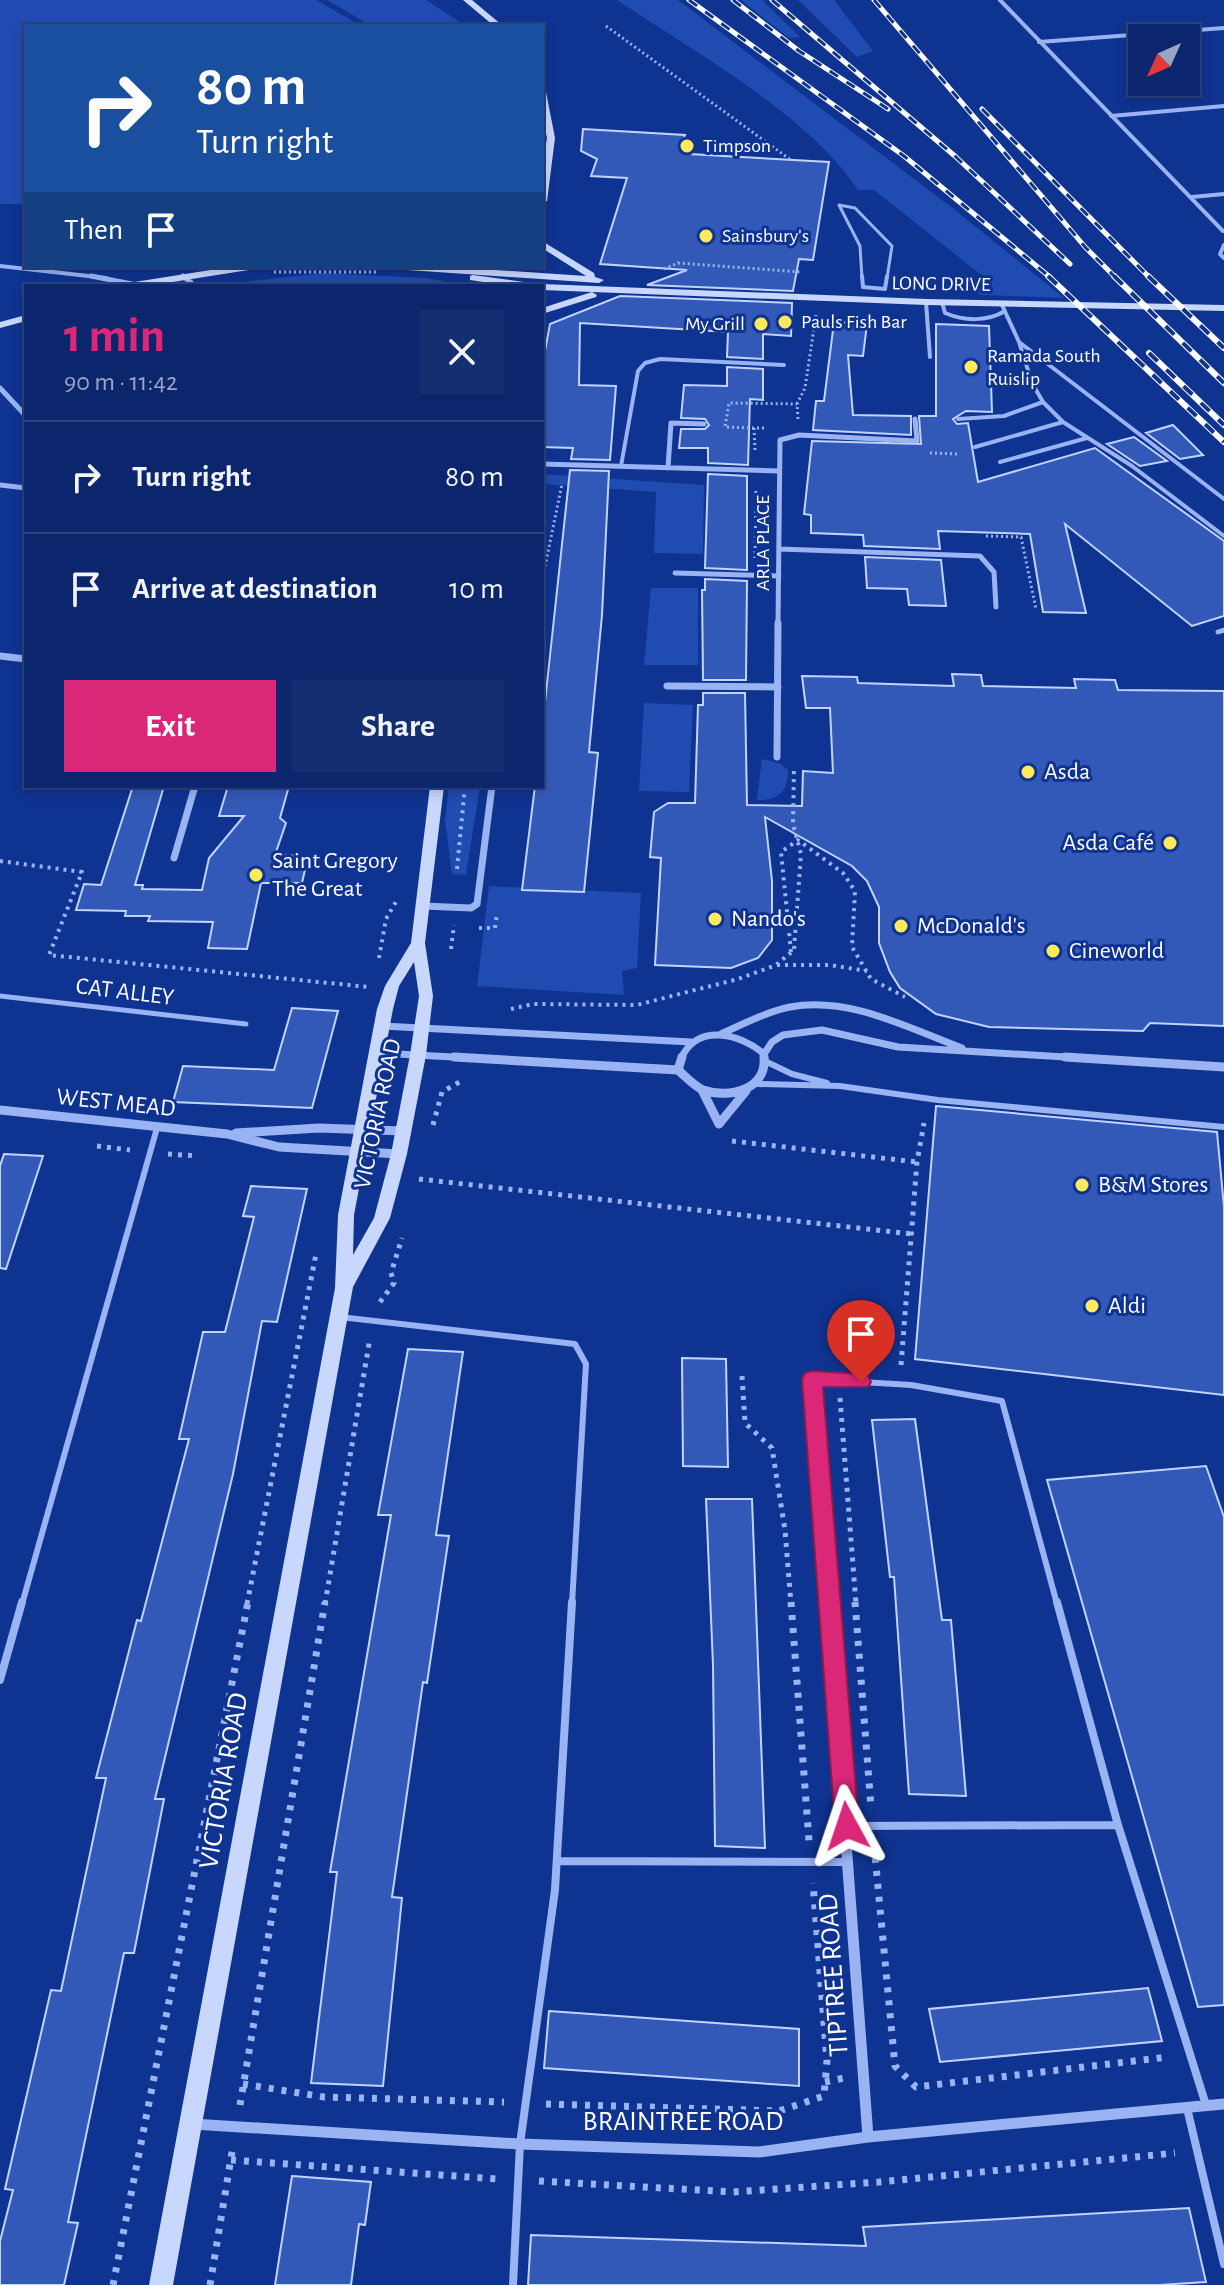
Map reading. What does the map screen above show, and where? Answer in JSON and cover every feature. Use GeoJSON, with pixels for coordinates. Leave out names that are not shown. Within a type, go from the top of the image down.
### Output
{"type":"FeatureCollection","features":[{"type":"Feature","properties":{"kind":"street"},"geometry":{"type":"LineString","coordinates":[[467,0],[497,24]]}},
{"type":"Feature","properties":{"kind":"street"},"geometry":{"type":"LineString","coordinates":[[1000,0],[1224,232]]}},
{"type":"Feature","properties":{"kind":"street"},"geometry":{"type":"LineString","coordinates":[[1039,42],[1224,28]]}},
{"type":"Feature","properties":{"kind":"street"},"geometry":{"type":"LineString","coordinates":[[544,102],[551,138],[544,180]]}},
{"type":"Feature","properties":{"kind":"street"},"geometry":{"type":"LineString","coordinates":[[1111,116],[1224,106]]}},
{"type":"Feature","properties":{"kind":"street"},"geometry":{"type":"LineString","coordinates":[[1192,197],[1224,194]]}},
{"type":"Feature","properties":{"kind":"street"},"geometry":{"type":"LineString","coordinates":[[544,245],[569,263],[604,280]]}},
{"type":"Feature","properties":{"kind":"street"},"geometry":{"type":"LineString","coordinates":[[1224,245],[1220,254],[1224,258]]}},
{"type":"Feature","properties":{"kind":"street"},"geometry":{"type":"LineString","coordinates":[[0,266],[102,277],[126,284]]}},
{"type":"Feature","properties":{"kind":"street"},"geometry":{"type":"LineString","coordinates":[[136,284],[241,268]]}},
{"type":"Feature","properties":{"kind":"street","name":"LONG DRIVE"},"geometry":{"type":"LineString","coordinates":[[421,268],[537,270],[657,290]]}},
{"type":"Feature","properties":{"kind":"street"},"geometry":{"type":"LineString","coordinates":[[442,270],[469,284]]}},
{"type":"Feature","properties":{"kind":"street","name":"LONG DRIVE"},"geometry":{"type":"LineString","coordinates":[[442,270],[507,284]]}},
{"type":"Feature","properties":{"kind":"street"},"geometry":{"type":"LineString","coordinates":[[183,276],[193,284]]}},
{"type":"Feature","properties":{"kind":"street","name":"LONG DRIVE"},"geometry":{"type":"LineString","coordinates":[[544,287],[629,292],[870,294],[926,302],[1003,307],[1224,308]]}},
{"type":"Feature","properties":{"kind":"street"},"geometry":{"type":"LineString","coordinates":[[544,310],[586,296],[629,292]]}},
{"type":"Feature","properties":{"kind":"street"},"geometry":{"type":"LineString","coordinates":[[0,325],[24,319]]}},
{"type":"Feature","properties":{"kind":"street"},"geometry":{"type":"LineString","coordinates":[[0,388],[24,414]]}},
{"type":"Feature","properties":{"kind":"street"},"geometry":{"type":"LineString","coordinates":[[779,471],[780,440],[799,435],[917,441],[915,419]]}},
{"type":"Feature","properties":{"kind":"street"},"geometry":{"type":"LineString","coordinates":[[668,468],[671,423],[704,424]]}},
{"type":"Feature","properties":{"kind":"street","name":"ARLA PLACE"},"geometry":{"type":"LineString","coordinates":[[544,464],[779,471],[777,757]]}},
{"type":"Feature","properties":{"kind":"street"},"geometry":{"type":"LineString","coordinates":[[0,485],[24,488]]}},
{"type":"Feature","properties":{"kind":"street"},"geometry":{"type":"LineString","coordinates":[[779,549],[980,556],[995,571],[996,607]]}},
{"type":"Feature","properties":{"kind":"street"},"geometry":{"type":"LineString","coordinates":[[675,573],[779,576]]}},
{"type":"Feature","properties":{"kind":"street"},"geometry":{"type":"LineString","coordinates":[[0,656],[24,659]]}},
{"type":"Feature","properties":{"kind":"street"},"geometry":{"type":"LineString","coordinates":[[667,686],[778,687]]}},
{"type":"Feature","properties":{"kind":"street"},"geometry":{"type":"LineString","coordinates":[[174,858],[194,788]]}},
{"type":"Feature","properties":{"kind":"street","name":"VICTORIA ROAD"},"geometry":{"type":"LineString","coordinates":[[344,1288],[382,1218],[399,1154],[418,1055],[426,982],[418,943],[437,788]]}},
{"type":"Feature","properties":{"kind":"street"},"geometry":{"type":"LineString","coordinates":[[423,906],[471,908],[477,904],[492,788]]}},
{"type":"Feature","properties":{"kind":"street","name":"VICTORIA ROAD"},"geometry":{"type":"LineString","coordinates":[[161,2285],[344,1288],[346,1215],[382,1026],[392,986],[418,943]]}},
{"type":"Feature","properties":{"kind":"street"},"geometry":{"type":"LineString","coordinates":[[382,1026],[691,1042],[721,1034],[769,1012],[814,1002],[843,1005],[972,1052]]}},
{"type":"Feature","properties":{"kind":"street"},"geometry":{"type":"LineString","coordinates":[[379,1053],[678,1070],[692,1085],[725,1094],[747,1090],[758,1084],[763,1077],[772,1042],[783,1035],[822,1030],[898,1047],[1224,1067]]}},
{"type":"Feature","properties":{"kind":"street"},"geometry":{"type":"LineString","coordinates":[[721,1034],[747,1040],[766,1058]]}},
{"type":"Feature","properties":{"kind":"street"},"geometry":{"type":"LineString","coordinates":[[678,1070],[680,1055],[691,1042]]}},
{"type":"Feature","properties":{"kind":"street"},"geometry":{"type":"LineString","coordinates":[[702,1090],[719,1124],[747,1090]]}},
{"type":"Feature","properties":{"kind":"street","name":"WEST MEAD"},"geometry":{"type":"LineString","coordinates":[[0,1110],[227,1134],[279,1147],[399,1154]]}},
{"type":"Feature","properties":{"kind":"street","name":"WEST MEAD"},"geometry":{"type":"LineString","coordinates":[[227,1134],[282,1128],[403,1131]]}},
{"type":"Feature","properties":{"kind":"street","name":"TIPTREE ROAD"},"geometry":{"type":"LineString","coordinates":[[812,1379],[868,2137]]}},
{"type":"Feature","properties":{"kind":"street","name":"BRAINTREE ROAD"},"geometry":{"type":"LineString","coordinates":[[189,2123],[520,2144],[759,2152],[868,2137],[1224,2104]]}},
{"type":"Feature","properties":{"kind":"lane"},"geometry":{"type":"LineString","coordinates":[[840,205],[855,208],[892,246],[885,289],[870,294],[863,287],[860,246],[840,205]]}},
{"type":"Feature","properties":{"kind":"lane"},"geometry":{"type":"LineString","coordinates":[[926,302],[930,357]]}},
{"type":"Feature","properties":{"kind":"lane"},"geometry":{"type":"LineString","coordinates":[[1003,307],[1019,342],[1032,383],[1043,402],[1063,422],[1132,466],[1224,536]]}},
{"type":"Feature","properties":{"kind":"lane"},"geometry":{"type":"LineString","coordinates":[[1019,342],[1224,499]]}},
{"type":"Feature","properties":{"kind":"lane"},"geometry":{"type":"LineString","coordinates":[[621,466],[638,371],[645,363],[660,359],[784,365]]}},
{"type":"Feature","properties":{"kind":"lane"},"geometry":{"type":"LineString","coordinates":[[958,419],[1004,416],[1043,402]]}},
{"type":"Feature","properties":{"kind":"lane"},"geometry":{"type":"LineString","coordinates":[[975,447],[1063,422]]}},
{"type":"Feature","properties":{"kind":"lane"},"geometry":{"type":"LineString","coordinates":[[1000,462],[1087,438]]}},
{"type":"Feature","properties":{"kind":"lane","name":"CAT ALLEY"},"geometry":{"type":"LineString","coordinates":[[0,996],[246,1024]]}},
{"type":"Feature","properties":{"kind":"lane"},"geometry":{"type":"LineString","coordinates":[[766,1058],[792,1074],[840,1086],[938,1100],[1224,1127]]}},
{"type":"Feature","properties":{"kind":"lane"},"geometry":{"type":"LineString","coordinates":[[758,1084],[840,1086]]}},
{"type":"Feature","properties":{"kind":"lane"},"geometry":{"type":"LineString","coordinates":[[0,1680],[157,1128]]}},
{"type":"Feature","properties":{"kind":"lane"},"geometry":{"type":"LineString","coordinates":[[338,1317],[575,1344],[586,1364],[557,1861],[520,2144],[513,2285]]}},
{"type":"Feature","properties":{"kind":"lane"},"geometry":{"type":"LineString","coordinates":[[812,1379],[911,1385],[1002,1401],[1118,1825],[1206,2105]]}},
{"type":"Feature","properties":{"kind":"lane"},"geometry":{"type":"LineString","coordinates":[[847,1826],[1118,1825]]}},
{"type":"Feature","properties":{"kind":"lane"},"geometry":{"type":"LineString","coordinates":[[557,1861],[850,1862]]}},
{"type":"Feature","properties":{"kind":"lane"},"geometry":{"type":"LineString","coordinates":[[1187,2106],[1224,2264]]}},
{"type":"Feature","properties":{"kind":"path"},"geometry":{"type":"LineString","coordinates":[[606,26],[791,160]]}},
{"type":"Feature","properties":{"kind":"path"},"geometry":{"type":"LineString","coordinates":[[651,271],[678,263],[801,272]]}},
{"type":"Feature","properties":{"kind":"path"},"geometry":{"type":"LineString","coordinates":[[799,435],[797,404],[805,388],[818,302]]}},
{"type":"Feature","properties":{"kind":"path"},"geometry":{"type":"LineString","coordinates":[[754,428],[725,427],[729,403],[797,404]]}},
{"type":"Feature","properties":{"kind":"path"},"geometry":{"type":"LineString","coordinates":[[544,571],[564,476]]}},
{"type":"Feature","properties":{"kind":"path"},"geometry":{"type":"LineString","coordinates":[[508,1009],[533,1004],[637,1005],[738,979],[776,965],[792,953],[801,854],[793,824],[794,763]]}},
{"type":"Feature","properties":{"kind":"path"},"geometry":{"type":"LineString","coordinates":[[456,878],[465,788]]}},
{"type":"Feature","properties":{"kind":"path"},"geometry":{"type":"LineString","coordinates":[[792,953],[781,852],[798,840]]}},
{"type":"Feature","properties":{"kind":"path"},"geometry":{"type":"LineString","coordinates":[[798,840],[843,873],[855,891],[852,947],[871,979],[905,997]]}},
{"type":"Feature","properties":{"kind":"path"},"geometry":{"type":"LineString","coordinates":[[0,861],[82,872],[49,955],[374,988]]}},
{"type":"Feature","properties":{"kind":"path"},"geometry":{"type":"LineString","coordinates":[[451,949],[455,920]]}},
{"type":"Feature","properties":{"kind":"path"},"geometry":{"type":"LineString","coordinates":[[776,965],[829,965],[867,972]]}},
{"type":"Feature","properties":{"kind":"path"},"geometry":{"type":"LineString","coordinates":[[431,1136],[442,1092],[460,1081]]}},
{"type":"Feature","properties":{"kind":"path"},"geometry":{"type":"LineString","coordinates":[[901,1368],[917,1162],[924,1123]]}},
{"type":"Feature","properties":{"kind":"path"},"geometry":{"type":"LineString","coordinates":[[731,1141],[917,1162]]}},
{"type":"Feature","properties":{"kind":"path"},"geometry":{"type":"LineString","coordinates":[[416,1189],[423,1165]]}},
{"type":"Feature","properties":{"kind":"path"},"geometry":{"type":"LineString","coordinates":[[419,1179],[912,1234]]}},
{"type":"Feature","properties":{"kind":"path"},"geometry":{"type":"LineString","coordinates":[[210,2285],[374,1319],[376,1309],[394,1283],[391,1273],[405,1229]]}},
{"type":"Feature","properties":{"kind":"path"},"geometry":{"type":"LineString","coordinates":[[113,2285],[318,1244]]}},
{"type":"Feature","properties":{"kind":"path"},"geometry":{"type":"LineString","coordinates":[[243,2084],[324,2097],[779,2111],[824,2096],[827,2061],[785,1530],[772,1448],[745,1423],[742,1376]]}},
{"type":"Feature","properties":{"kind":"shaded area"},"geometry":{"type":"Polygon","coordinates":[[[0,0],[316,0],[358,24],[24,24],[24,204],[0,204],[0,0]]]}},
{"type":"Feature","properties":{"kind":"shaded area"},"geometry":{"type":"Polygon","coordinates":[[[327,0],[426,0],[460,22],[452,24],[368,24],[327,0]]]}},
{"type":"Feature","properties":{"kind":"shaded area"},"geometry":{"type":"Polygon","coordinates":[[[617,0],[678,0],[955,210],[1064,298],[981,295],[961,281],[989,281],[874,190],[858,190],[837,162],[780,110],[617,0]]]}},
{"type":"Feature","properties":{"kind":"shaded area"},"geometry":{"type":"Polygon","coordinates":[[[741,0],[762,0],[800,37],[789,38],[741,0]]]}},
{"type":"Feature","properties":{"kind":"shaded area"},"geometry":{"type":"Polygon","coordinates":[[[798,0],[834,0],[873,51],[857,57],[798,0]]]}},
{"type":"Feature","properties":{"kind":"shaded area"},"geometry":{"type":"Polygon","coordinates":[[[323,273],[426,278],[446,284],[224,284],[323,273]]]}},
{"type":"Feature","properties":{"kind":"shaded area"},"geometry":{"type":"Polygon","coordinates":[[[544,474],[704,485],[703,554],[654,553],[656,492],[544,484],[544,474]]]}},
{"type":"Feature","properties":{"kind":"shaded area"},"geometry":{"type":"Polygon","coordinates":[[[651,588],[698,588],[698,665],[644,665],[651,588]]]}},
{"type":"Feature","properties":{"kind":"shaded area"},"geometry":{"type":"Polygon","coordinates":[[[644,703],[693,705],[689,792],[639,791],[644,703]]]}},
{"type":"Feature","properties":{"kind":"shaded area"},"geometry":{"type":"Polygon","coordinates":[[[762,759],[779,763],[788,770],[788,777],[781,793],[771,799],[757,800],[762,759]]]}},
{"type":"Feature","properties":{"kind":"shaded area"},"geometry":{"type":"Polygon","coordinates":[[[449,788],[480,788],[466,875],[452,874],[445,820],[449,788]]]}},
{"type":"Feature","properties":{"kind":"shaded area"},"geometry":{"type":"Polygon","coordinates":[[[489,886],[641,893],[637,968],[622,971],[624,995],[477,986],[489,886]]]}},
{"type":"Feature","properties":{"kind":"building","name":"Sainsbury's"},"geometry":{"type":"Polygon","coordinates":[[[583,129],[685,135],[683,141],[694,142],[690,154],[829,162],[813,260],[799,259],[793,291],[647,285],[687,270],[600,264],[627,178],[591,176],[597,159],[581,151],[583,129]]]}},
{"type":"Feature","properties":{"kind":"building"},"geometry":{"type":"Polygon","coordinates":[[[620,296],[792,303],[791,336],[763,334],[763,359],[727,357],[728,332],[580,323],[579,385],[616,386],[610,460],[571,459],[573,448],[544,447],[544,356],[550,324],[620,296]]]}},
{"type":"Feature","properties":{"kind":"building"},"geometry":{"type":"Polygon","coordinates":[[[834,322],[867,324],[863,356],[848,355],[853,415],[911,416],[911,435],[813,430],[816,401],[824,401],[834,322]]]}},
{"type":"Feature","properties":{"kind":"building"},"geometry":{"type":"Polygon","coordinates":[[[936,324],[989,326],[992,412],[966,411],[953,419],[957,424],[968,423],[978,482],[1095,448],[1224,541],[1224,616],[1192,626],[1065,524],[1086,613],[1043,612],[1030,534],[938,531],[940,549],[864,546],[863,535],[811,533],[811,515],[804,514],[812,441],[921,444],[919,416],[936,416],[936,324]]]}},
{"type":"Feature","properties":{"kind":"building"},"geometry":{"type":"Polygon","coordinates":[[[727,367],[763,369],[763,400],[750,399],[748,465],[708,463],[708,448],[679,448],[681,429],[705,429],[709,425],[705,419],[681,418],[684,385],[727,386],[727,367]]]}},
{"type":"Feature","properties":{"kind":"building"},"geometry":{"type":"Polygon","coordinates":[[[1173,425],[1203,455],[1180,459],[1146,433],[1173,425]]]}},
{"type":"Feature","properties":{"kind":"building"},"geometry":{"type":"Polygon","coordinates":[[[1134,437],[1167,461],[1140,466],[1107,444],[1134,437]]]}},
{"type":"Feature","properties":{"kind":"building"},"geometry":{"type":"Polygon","coordinates":[[[570,470],[609,471],[602,615],[589,752],[598,753],[584,892],[522,890],[535,788],[544,788],[544,711],[570,470]]]}},
{"type":"Feature","properties":{"kind":"building"},"geometry":{"type":"Polygon","coordinates":[[[708,474],[747,476],[747,570],[705,568],[708,474]]]}},
{"type":"Feature","properties":{"kind":"building"},"geometry":{"type":"Polygon","coordinates":[[[865,557],[941,560],[946,606],[909,605],[907,589],[867,588],[865,557]]]}},
{"type":"Feature","properties":{"kind":"building"},"geometry":{"type":"Polygon","coordinates":[[[705,579],[747,581],[746,680],[703,680],[702,590],[705,590],[705,579]]]}},
{"type":"Feature","properties":{"kind":"building"},"geometry":{"type":"Polygon","coordinates":[[[952,674],[981,675],[983,686],[1076,688],[1074,679],[1115,680],[1118,690],[1224,691],[1224,1026],[1150,1023],[1143,1031],[989,1027],[936,1014],[900,988],[890,972],[879,943],[879,907],[867,881],[852,866],[765,817],[772,881],[772,940],[758,958],[731,968],[655,965],[661,858],[650,857],[654,812],[668,803],[695,803],[698,705],[703,705],[703,693],[745,693],[747,805],[802,806],[803,771],[833,773],[830,708],[806,708],[802,676],[857,677],[858,683],[954,686],[952,674]]]}},
{"type":"Feature","properties":{"kind":"building"},"geometry":{"type":"Polygon","coordinates":[[[132,788],[163,788],[135,885],[143,885],[142,889],[202,890],[209,858],[244,816],[219,816],[227,788],[288,788],[280,818],[286,823],[275,855],[308,856],[302,883],[261,883],[247,949],[208,948],[213,922],[148,921],[150,916],[125,916],[126,911],[76,910],[84,884],[101,885],[132,788]]]}},
{"type":"Feature","properties":{"kind":"building"},"geometry":{"type":"Polygon","coordinates":[[[292,1008],[338,1011],[312,1108],[173,1102],[183,1066],[274,1070],[292,1008]]]}},
{"type":"Feature","properties":{"kind":"building"},"geometry":{"type":"Polygon","coordinates":[[[936,1106],[1217,1132],[1224,1207],[1224,1395],[915,1359],[936,1106]]]}},
{"type":"Feature","properties":{"kind":"building"},"geometry":{"type":"Polygon","coordinates":[[[4,1154],[43,1156],[6,1269],[0,1268],[0,1166],[4,1154]]]}},
{"type":"Feature","properties":{"kind":"building"},"geometry":{"type":"Polygon","coordinates":[[[251,1186],[307,1189],[277,1322],[262,1321],[233,1474],[155,1799],[164,1799],[134,1953],[124,1953],[68,2222],[78,2223],[64,2285],[0,2285],[0,2241],[13,2190],[5,2189],[51,1990],[61,1991],[106,1778],[96,1778],[189,1439],[179,1439],[203,1332],[225,1332],[254,1217],[243,1216],[251,1186]]]}},
{"type":"Feature","properties":{"kind":"building"},"geometry":{"type":"Polygon","coordinates":[[[408,1349],[463,1352],[436,1535],[449,1536],[427,1683],[423,1682],[392,1897],[402,1898],[383,2086],[311,2083],[337,1872],[330,1872],[391,1515],[378,1515],[408,1349]]]}},
{"type":"Feature","properties":{"kind":"building"},"geometry":{"type":"Polygon","coordinates":[[[682,1358],[726,1359],[728,1467],[683,1466],[682,1358]]]}},
{"type":"Feature","properties":{"kind":"building"},"geometry":{"type":"Polygon","coordinates":[[[915,1419],[942,1620],[951,1620],[966,1796],[909,1794],[894,1577],[890,1577],[872,1420],[915,1419]]]}},
{"type":"Feature","properties":{"kind":"building"},"geometry":{"type":"Polygon","coordinates":[[[1206,1466],[1224,1517],[1224,2005],[1198,2007],[1047,1480],[1206,1466]]]}},
{"type":"Feature","properties":{"kind":"building"},"geometry":{"type":"Polygon","coordinates":[[[706,1499],[752,1499],[765,1848],[715,1846],[713,1665],[706,1499]]]}},
{"type":"Feature","properties":{"kind":"building"},"geometry":{"type":"Polygon","coordinates":[[[1148,1988],[1162,2041],[940,2062],[929,2009],[1148,1988]]]}},
{"type":"Feature","properties":{"kind":"building"},"geometry":{"type":"Polygon","coordinates":[[[549,2011],[799,2029],[799,2086],[544,2068],[549,2011]]]}},
{"type":"Feature","properties":{"kind":"building"},"geometry":{"type":"Polygon","coordinates":[[[292,2176],[371,2182],[365,2225],[359,2224],[351,2285],[275,2285],[292,2176]]]}},
{"type":"Feature","properties":{"kind":"building"},"geometry":{"type":"Polygon","coordinates":[[[1189,2208],[1206,2282],[1159,2285],[528,2285],[531,2235],[866,2246],[863,2227],[1189,2208]]]}},
{"type":"Feature","properties":{"kind":"railway"},"geometry":{"type":"LineString","coordinates":[[689,0],[904,156],[1051,278]]}},
{"type":"Feature","properties":{"kind":"railway"},"geometry":{"type":"LineString","coordinates":[[733,0],[799,51],[888,109]]}},
{"type":"Feature","properties":{"kind":"railway"},"geometry":{"type":"LineString","coordinates":[[772,0],[956,157],[1070,264]]}},
{"type":"Feature","properties":{"kind":"railway"},"geometry":{"type":"LineString","coordinates":[[874,0],[1086,248],[1114,276]]}},
{"type":"Feature","properties":{"kind":"railway"},"geometry":{"type":"LineString","coordinates":[[982,109],[1148,276]]}},
{"type":"Feature","properties":{"kind":"railway"},"geometry":{"type":"LineString","coordinates":[[1048,276],[1224,442]]}},
{"type":"Feature","properties":{"kind":"railway"},"geometry":{"type":"LineString","coordinates":[[1114,276],[1224,383]]}},
{"type":"Feature","properties":{"kind":"railway"},"geometry":{"type":"LineString","coordinates":[[1148,276],[1224,348]]}},
{"type":"Feature","properties":{"kind":"railway"},"geometry":{"type":"LineString","coordinates":[[1149,353],[1224,425]]}},
{"type":"Feature","properties":{"kind":"place","name":"Timpson"},"geometry":{"type":"Point","coordinates":[687,146]}},
{"type":"Feature","properties":{"kind":"place","name":"Sainsbury's"},"geometry":{"type":"Point","coordinates":[706,236]}},
{"type":"Feature","properties":{"kind":"place","name":"Pauls Fish Bar"},"geometry":{"type":"Point","coordinates":[785,322]}},
{"type":"Feature","properties":{"kind":"place","name":"My Grill"},"geometry":{"type":"Point","coordinates":[761,324]}},
{"type":"Feature","properties":{"kind":"place","name":"Ramada South Ruislip"},"geometry":{"type":"Point","coordinates":[971,367]}},
{"type":"Feature","properties":{"kind":"place","name":"Asda"},"geometry":{"type":"Point","coordinates":[1028,772]}},
{"type":"Feature","properties":{"kind":"place","name":"Asda Café"},"geometry":{"type":"Point","coordinates":[1170,843]}},
{"type":"Feature","properties":{"kind":"place","name":"Saint Gregory The Great"},"geometry":{"type":"Point","coordinates":[256,875]}},
{"type":"Feature","properties":{"kind":"place","name":"Nando's"},"geometry":{"type":"Point","coordinates":[715,919]}},
{"type":"Feature","properties":{"kind":"place","name":"McDonald's"},"geometry":{"type":"Point","coordinates":[901,926]}},
{"type":"Feature","properties":{"kind":"place","name":"Cineworld"},"geometry":{"type":"Point","coordinates":[1053,951]}},
{"type":"Feature","properties":{"kind":"place","name":"B&M Stores"},"geometry":{"type":"Point","coordinates":[1082,1185]}},
{"type":"Feature","properties":{"kind":"place","name":"Aldi"},"geometry":{"type":"Point","coordinates":[1092,1306]}},
{"type":"Feature","properties":{"kind":"route"},"geometry":{"type":"LineString","coordinates":[[847,1826],[812,1379],[861,1382]]}}]}
